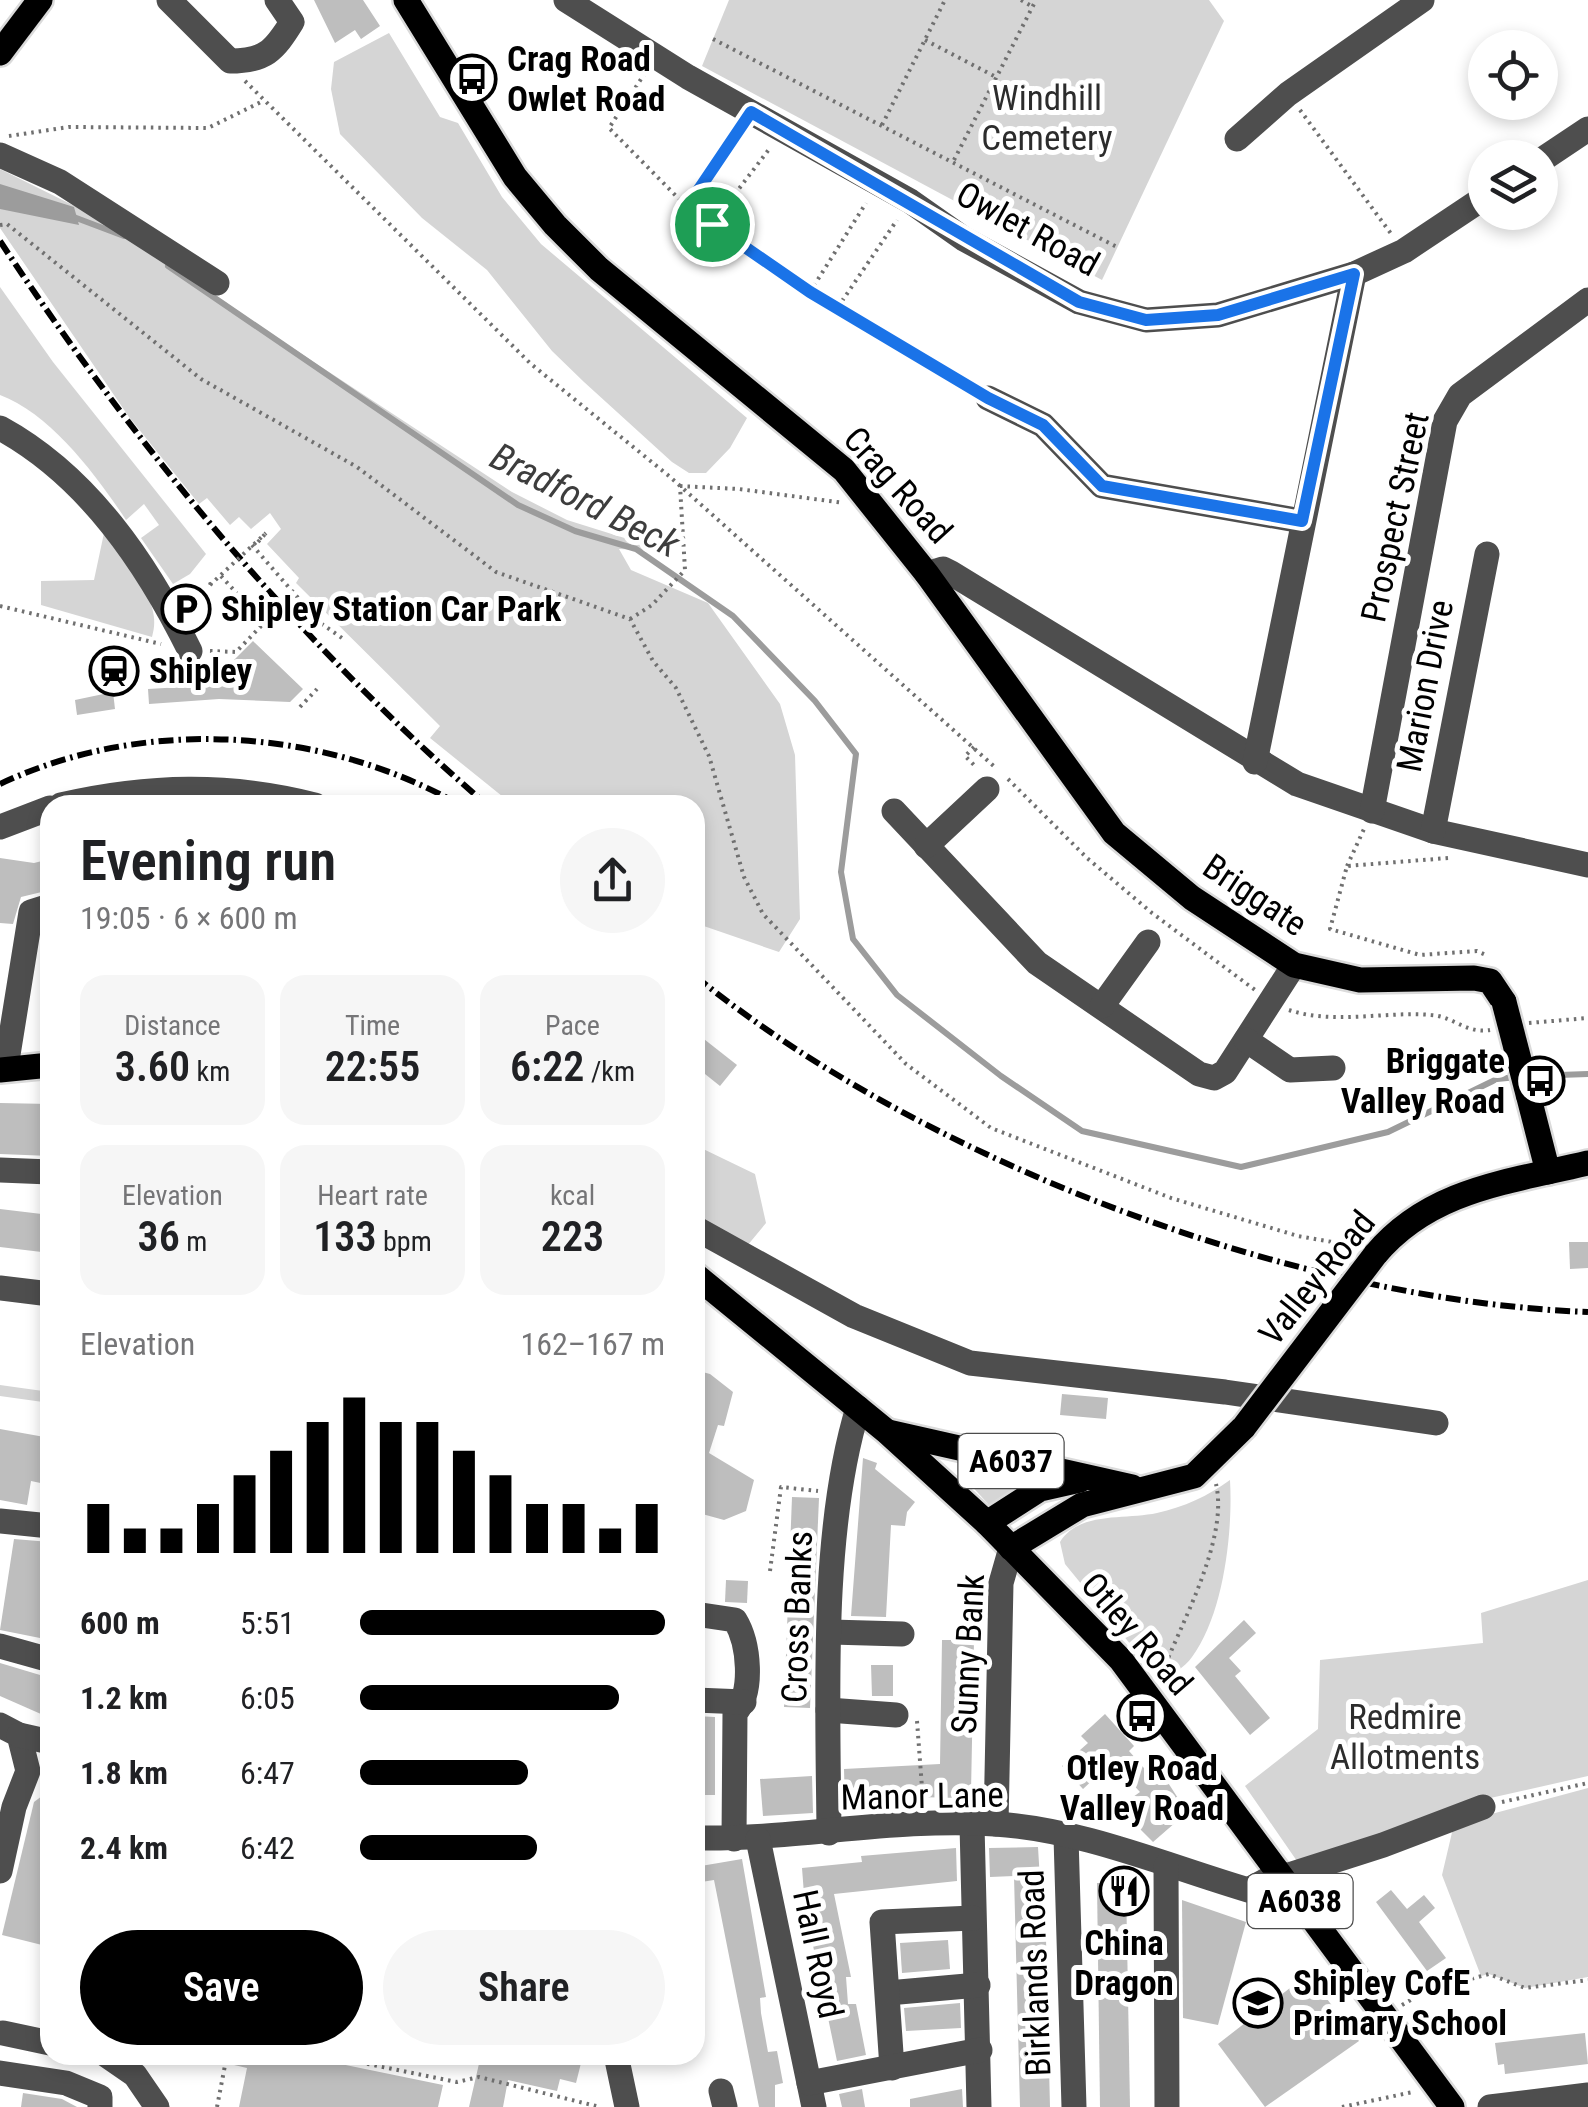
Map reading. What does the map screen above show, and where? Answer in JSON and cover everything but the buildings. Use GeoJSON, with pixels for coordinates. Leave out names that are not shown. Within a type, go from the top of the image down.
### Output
{"type":"FeatureCollection","features":[{"type":"Feature","properties":{"kind":"main road"},"geometry":{"type":"LineString","coordinates":[[0,52],[40,0]]}},
{"type":"Feature","properties":{"kind":"main road","name":"Crag Road"},"geometry":{"type":"LineString","coordinates":[[406,0],[515,176],[554,225],[599,268],[844,470],[927,574]]}},
{"type":"Feature","properties":{"kind":"main road","name":"Briggate"},"geometry":{"type":"LineString","coordinates":[[927,574],[1114,833],[1192,898],[1294,965],[1360,980],[1497,992]]}},
{"type":"Feature","properties":{"kind":"main road"},"geometry":{"type":"LineString","coordinates":[[1497,992],[1548,1172]]}},
{"type":"Feature","properties":{"kind":"main road"},"geometry":{"type":"LineString","coordinates":[[2,1067],[40,1065]]}},
{"type":"Feature","properties":{"kind":"main road","name":"Valley Road"},"geometry":{"type":"LineString","coordinates":[[1011,1548],[1065,1512],[1137,1488],[1172,1485],[1211,1464],[1378,1253],[1415,1215],[1445,1200],[1588,1163]]}},
{"type":"Feature","properties":{"kind":"main road","name":"Otley Road"},"geometry":{"type":"LineString","coordinates":[[705,1283],[886,1432],[986,1523],[1120,1660],[1387,2014],[1444,2097]]}},
{"type":"Feature","properties":{"kind":"main road","name":"Valley Road"},"geometry":{"type":"LineString","coordinates":[[886,1432],[1137,1488]]}},
{"type":"Feature","properties":{"kind":"main road","name":"Valley Road"},"geometry":{"type":"LineString","coordinates":[[986,1523],[1040,1489],[1092,1478]]}},
{"type":"Feature","properties":{"kind":"street"},"geometry":{"type":"LineString","coordinates":[[169,0],[230,61],[255,61],[274,52],[292,22],[278,0]]}},
{"type":"Feature","properties":{"kind":"street","name":"Owlet Road"},"geometry":{"type":"LineString","coordinates":[[566,0],[656,57],[910,201],[964,240],[1079,302],[1146,320],[1218,315],[1354,274],[1404,251],[1468,208]]}},
{"type":"Feature","properties":{"kind":"street"},"geometry":{"type":"LineString","coordinates":[[1370,0],[1386,21]]}},
{"type":"Feature","properties":{"kind":"street"},"geometry":{"type":"LineString","coordinates":[[1237,139],[1288,94],[1386,21],[1422,0]]}},
{"type":"Feature","properties":{"kind":"street"},"geometry":{"type":"LineString","coordinates":[[1558,148],[1588,129]]}},
{"type":"Feature","properties":{"kind":"street"},"geometry":{"type":"LineString","coordinates":[[0,155],[60,182],[216,282]]}},
{"type":"Feature","properties":{"kind":"street"},"geometry":{"type":"LineString","coordinates":[[1254,762],[1354,274]]}},
{"type":"Feature","properties":{"kind":"street","name":"Prospect Street"},"geometry":{"type":"LineString","coordinates":[[1372,810],[1445,421],[1460,396],[1588,300]]}},
{"type":"Feature","properties":{"kind":"street"},"geometry":{"type":"LineString","coordinates":[[988,398],[1043,425],[1102,486],[1302,521]]}},
{"type":"Feature","properties":{"kind":"street"},"geometry":{"type":"LineString","coordinates":[[0,428],[42,456],[119,532],[155,581],[190,651]]}},
{"type":"Feature","properties":{"kind":"street","name":"Marion Drive"},"geometry":{"type":"LineString","coordinates":[[1433,831],[1486,554]]}},
{"type":"Feature","properties":{"kind":"street","name":"Crag Road"},"geometry":{"type":"LineString","coordinates":[[927,574],[944,569],[951,572],[1254,762],[1297,784],[1433,831],[1588,865]]}},
{"type":"Feature","properties":{"kind":"street"},"geometry":{"type":"LineString","coordinates":[[173,795],[235,788],[268,795]]}},
{"type":"Feature","properties":{"kind":"street"},"geometry":{"type":"LineString","coordinates":[[926,846],[987,789]]}},
{"type":"Feature","properties":{"kind":"street"},"geometry":{"type":"LineString","coordinates":[[894,811],[1037,963],[1199,1074],[1214,1078],[1225,1072],[1294,965]]}},
{"type":"Feature","properties":{"kind":"street"},"geometry":{"type":"LineString","coordinates":[[0,827],[40,812]]}},
{"type":"Feature","properties":{"kind":"street"},"geometry":{"type":"LineString","coordinates":[[2,1067],[7,1014],[31,912],[40,909]]}},
{"type":"Feature","properties":{"kind":"street"},"geometry":{"type":"LineString","coordinates":[[1102,1006],[1148,942]]}},
{"type":"Feature","properties":{"kind":"street"},"geometry":{"type":"LineString","coordinates":[[1246,1040],[1290,1070],[1333,1068]]}},
{"type":"Feature","properties":{"kind":"street"},"geometry":{"type":"LineString","coordinates":[[0,1170],[40,1172]]}},
{"type":"Feature","properties":{"kind":"street"},"geometry":{"type":"LineString","coordinates":[[705,1234],[854,1316],[970,1363],[1225,1392],[1436,1423]]}},
{"type":"Feature","properties":{"kind":"street"},"geometry":{"type":"LineString","coordinates":[[0,1288],[40,1293]]}},
{"type":"Feature","properties":{"kind":"street","name":"Cross Banks"},"geometry":{"type":"LineString","coordinates":[[829,1832],[828,1710],[838,1492],[858,1408]]}},
{"type":"Feature","properties":{"kind":"street"},"geometry":{"type":"LineString","coordinates":[[0,1520],[40,1525]]}},
{"type":"Feature","properties":{"kind":"street","name":"Sunny Bank"},"geometry":{"type":"LineString","coordinates":[[979,2107],[973,1918],[984,1824],[1001,1583],[1011,1548]]}},
{"type":"Feature","properties":{"kind":"street"},"geometry":{"type":"LineString","coordinates":[[705,1616],[735,1620],[746,1638],[744,1702],[735,1714],[746,1839]]}},
{"type":"Feature","properties":{"kind":"street"},"geometry":{"type":"LineString","coordinates":[[831,1632],[902,1634]]}},
{"type":"Feature","properties":{"kind":"street"},"geometry":{"type":"LineString","coordinates":[[0,1646],[40,1657]]}},
{"type":"Feature","properties":{"kind":"street"},"geometry":{"type":"LineString","coordinates":[[705,1700],[744,1702]]}},
{"type":"Feature","properties":{"kind":"street"},"geometry":{"type":"LineString","coordinates":[[828,1710],[906,1713]]}},
{"type":"Feature","properties":{"kind":"street"},"geometry":{"type":"LineString","coordinates":[[10,1730],[40,1739]]}},
{"type":"Feature","properties":{"kind":"street"},"geometry":{"type":"LineString","coordinates":[[0,1871],[14,1807],[39,1768],[10,1730]]}},
{"type":"Feature","properties":{"kind":"street","name":"Manor Lane"},"geometry":{"type":"LineString","coordinates":[[705,1838],[984,1824],[1066,1836],[1248,1890],[1281,1875],[1383,1846],[1482,1807]]}},
{"type":"Feature","properties":{"kind":"street","name":"Birklands Road"},"geometry":{"type":"LineString","coordinates":[[1066,1836],[1074,2107]]}},
{"type":"Feature","properties":{"kind":"street","name":"Hall Royd"},"geometry":{"type":"LineString","coordinates":[[746,1839],[812,2095]]}},
{"type":"Feature","properties":{"kind":"street"},"geometry":{"type":"LineString","coordinates":[[1166,1866],[1167,2107]]}},
{"type":"Feature","properties":{"kind":"street"},"geometry":{"type":"LineString","coordinates":[[892,2068],[882,1922],[973,1918]]}},
{"type":"Feature","properties":{"kind":"street"},"geometry":{"type":"LineString","coordinates":[[888,1992],[978,1984]]}},
{"type":"Feature","properties":{"kind":"street"},"geometry":{"type":"LineString","coordinates":[[3,2033],[40,2041]]}},
{"type":"Feature","properties":{"kind":"street"},"geometry":{"type":"LineString","coordinates":[[812,2095],[892,2068],[980,2050]]}},
{"type":"Feature","properties":{"kind":"street"},"geometry":{"type":"LineString","coordinates":[[121,2065],[134,2074],[157,2107]]}},
{"type":"Feature","properties":{"kind":"street"},"geometry":{"type":"LineString","coordinates":[[618,2065],[627,2107]]}},
{"type":"Feature","properties":{"kind":"street"},"geometry":{"type":"LineString","coordinates":[[0,2072],[66,2083],[100,2097],[100,2107]]}},
{"type":"Feature","properties":{"kind":"street"},"geometry":{"type":"LineString","coordinates":[[1490,2107],[1588,2095]]}},
{"type":"Feature","properties":{"kind":"path"},"geometry":{"type":"LineString","coordinates":[[882,125],[945,0]]}},
{"type":"Feature","properties":{"kind":"path"},"geometry":{"type":"LineString","coordinates":[[1021,0],[1033,6]]}},
{"type":"Feature","properties":{"kind":"path"},"geometry":{"type":"LineString","coordinates":[[954,162],[1036,0]]}},
{"type":"Feature","properties":{"kind":"path"},"geometry":{"type":"LineString","coordinates":[[712,39],[1117,247]]}},
{"type":"Feature","properties":{"kind":"path"},"geometry":{"type":"LineString","coordinates":[[925,40],[997,77]]}},
{"type":"Feature","properties":{"kind":"path"},"geometry":{"type":"LineString","coordinates":[[656,57],[610,128],[687,207],[810,292],[988,398]]}},
{"type":"Feature","properties":{"kind":"path"},"geometry":{"type":"LineString","coordinates":[[230,61],[262,101],[531,364],[680,486],[739,488],[832,504],[871,502]]}},
{"type":"Feature","properties":{"kind":"path"},"geometry":{"type":"LineString","coordinates":[[1288,94],[1404,251]]}},
{"type":"Feature","properties":{"kind":"path"},"geometry":{"type":"LineString","coordinates":[[0,138],[70,126],[208,128],[262,101]]}},
{"type":"Feature","properties":{"kind":"path"},"geometry":{"type":"LineString","coordinates":[[687,207],[751,112]]}},
{"type":"Feature","properties":{"kind":"path"},"geometry":{"type":"LineString","coordinates":[[712,224],[784,130]]}},
{"type":"Feature","properties":{"kind":"path"},"geometry":{"type":"LineString","coordinates":[[810,292],[878,184]]}},
{"type":"Feature","properties":{"kind":"path"},"geometry":{"type":"LineString","coordinates":[[838,307],[910,201]]}},
{"type":"Feature","properties":{"kind":"path"},"geometry":{"type":"LineString","coordinates":[[0,225],[6,224],[201,379],[357,467],[496,572],[630,619],[652,661],[676,688],[709,756],[744,877],[763,914],[906,1064],[991,1128],[1171,1198],[1298,1236],[1378,1253]]}},
{"type":"Feature","properties":{"kind":"path"},"geometry":{"type":"LineString","coordinates":[[630,619],[652,605],[685,570],[680,486]]}},
{"type":"Feature","properties":{"kind":"path"},"geometry":{"type":"LineString","coordinates":[[211,582],[266,533]]}},
{"type":"Feature","properties":{"kind":"path"},"geometry":{"type":"LineString","coordinates":[[255,544],[319,622],[342,638]]}},
{"type":"Feature","properties":{"kind":"path"},"geometry":{"type":"LineString","coordinates":[[220,574],[264,623],[236,653]]}},
{"type":"Feature","properties":{"kind":"path"},"geometry":{"type":"LineString","coordinates":[[0,606],[151,642]]}},
{"type":"Feature","properties":{"kind":"path"},"geometry":{"type":"LineString","coordinates":[[300,707],[315,691],[319,700]]}},
{"type":"Feature","properties":{"kind":"path"},"geometry":{"type":"LineString","coordinates":[[1372,810],[1348,866],[1330,930],[1420,955],[1477,951],[1488,956],[1497,992]]}},
{"type":"Feature","properties":{"kind":"path"},"geometry":{"type":"LineString","coordinates":[[1348,866],[1462,857]]}},
{"type":"Feature","properties":{"kind":"path"},"geometry":{"type":"LineString","coordinates":[[1148,1696],[1159,1679],[1208,1562],[1219,1498],[1211,1464]]}},
{"type":"Feature","properties":{"kind":"path"},"geometry":{"type":"LineString","coordinates":[[770,1571],[781,1487],[838,1492]]}},
{"type":"Feature","properties":{"kind":"path"},"geometry":{"type":"LineString","coordinates":[[906,1713],[922,1826]]}},
{"type":"Feature","properties":{"kind":"path"},"geometry":{"type":"LineString","coordinates":[[1482,1807],[1588,1782]]}},
{"type":"Feature","properties":{"kind":"path"},"geometry":{"type":"LineString","coordinates":[[1387,2014],[1426,1991],[1489,1974],[1525,1988],[1588,1980]]}},
{"type":"Feature","properties":{"kind":"path"},"geometry":{"type":"LineString","coordinates":[[217,2107],[224,2065]]}},
{"type":"Feature","properties":{"kind":"path"},"geometry":{"type":"LineString","coordinates":[[373,2065],[457,2082],[479,2077],[600,2107]]}},
{"type":"Feature","properties":{"kind":"path"},"geometry":{"type":"LineString","coordinates":[[1342,2107],[1444,2097]]}},
{"type":"Feature","properties":{"kind":"green space","name":"Windhill Cemetery"},"geometry":{"type":"Polygon","coordinates":[[[729,0],[1209,0],[1224,21],[1102,280],[702,66],[729,0]]]}},
{"type":"Feature","properties":{"kind":"green space"},"geometry":{"type":"Polygon","coordinates":[[[389,33],[440,117],[458,123],[502,197],[541,244],[747,418],[730,448],[706,473],[689,473],[672,462],[584,382],[552,351],[487,270],[422,218],[340,134],[331,89],[334,62],[389,33]]]}},
{"type":"Feature","properties":{"kind":"green space"},"geometry":{"type":"Polygon","coordinates":[[[0,169],[123,230],[207,292],[512,492],[567,520],[666,551],[619,549],[631,570],[708,603],[780,704],[795,755],[800,919],[779,952],[705,926],[705,795],[501,795],[430,738],[440,726],[296,583],[299,578],[267,544],[281,529],[270,513],[251,529],[239,517],[230,525],[207,498],[199,504],[129,417],[0,228],[0,169]]]}},
{"type":"Feature","properties":{"kind":"green space"},"geometry":{"type":"Polygon","coordinates":[[[0,287],[53,362],[206,554],[190,574],[173,584],[141,538],[159,525],[144,504],[126,520],[87,466],[55,431],[0,395],[0,287]]]}},
{"type":"Feature","properties":{"kind":"green space"},"geometry":{"type":"Polygon","coordinates":[[[104,533],[148,595],[153,609],[152,637],[41,605],[41,581],[94,580],[104,533]]]}},
{"type":"Feature","properties":{"kind":"green space"},"geometry":{"type":"Polygon","coordinates":[[[705,1150],[755,1174],[766,1223],[747,1246],[705,1227],[705,1150]]]}},
{"type":"Feature","properties":{"kind":"green space"},"geometry":{"type":"Polygon","coordinates":[[[0,1385],[40,1391],[40,1402],[0,1396],[0,1385]]]}},
{"type":"Feature","properties":{"kind":"green space"},"geometry":{"type":"Polygon","coordinates":[[[984,1464],[1045,1479],[990,1506],[967,1481],[971,1470],[984,1464]]]}},
{"type":"Feature","properties":{"kind":"green space"},"geometry":{"type":"Polygon","coordinates":[[[1230,1480],[1228,1547],[1212,1618],[1192,1657],[1162,1683],[1065,1564],[1060,1542],[1079,1525],[1167,1511],[1230,1480]]]}},
{"type":"Feature","properties":{"kind":"green space","name":"Redmire Allotments"},"geometry":{"type":"Polygon","coordinates":[[[1588,1580],[1588,1776],[1477,1801],[1299,1864],[1245,1786],[1318,1729],[1320,1660],[1483,1643],[1481,1613],[1588,1580]]]}},
{"type":"Feature","properties":{"kind":"green space"},"geometry":{"type":"Polygon","coordinates":[[[1588,1788],[1588,1977],[1525,1988],[1489,1974],[1481,1976],[1442,1875],[1454,1824],[1588,1788]]]}},
{"type":"Feature","properties":{"kind":"shaded area"},"geometry":{"type":"Polygon","coordinates":[[[0,184],[74,207],[79,225],[0,209],[0,184]]]}},
{"type":"Feature","properties":{"kind":"waterway","name":"Bradford Beck"},"geometry":{"type":"LineString","coordinates":[[71,216],[124,236]]}},
{"type":"Feature","properties":{"kind":"waterway","name":"Bradford Beck"},"geometry":{"type":"LineString","coordinates":[[168,266],[518,505],[575,531],[636,549],[733,616],[815,701],[856,754],[841,872],[853,939],[897,995],[1001,1076],[1082,1131],[1241,1167],[1388,1132],[1497,1079],[1517,1077]]}},
{"type":"Feature","properties":{"kind":"waterway","name":"Bradford Beck"},"geometry":{"type":"LineString","coordinates":[[1530,1076],[1588,1074]]}},
{"type":"Feature","properties":{"kind":"railway"},"geometry":{"type":"LineString","coordinates":[[0,241],[107,394],[224,540],[351,678],[476,795]]}},
{"type":"Feature","properties":{"kind":"railway"},"geometry":{"type":"LineString","coordinates":[[0,784],[55,762],[113,748],[173,740],[233,740],[292,746],[351,759],[440,795]]}},
{"type":"Feature","properties":{"kind":"railway"},"geometry":{"type":"LineString","coordinates":[[705,983],[787,1043],[890,1105],[1000,1161],[1117,1209],[1237,1250],[1357,1281],[1475,1302],[1588,1312]]}},
{"type":"Feature","properties":{"kind":"place","name":"Crag Road Owlet Road"},"geometry":{"type":"Point","coordinates":[472,79]}},
{"type":"Feature","properties":{"kind":"place","name":"Shipley Station Car Park"},"geometry":{"type":"Point","coordinates":[186,609]}},
{"type":"Feature","properties":{"kind":"place","name":"Shipley"},"geometry":{"type":"Point","coordinates":[114,671]}},
{"type":"Feature","properties":{"kind":"place","name":"Briggate Valley Road"},"geometry":{"type":"Point","coordinates":[1540,1081]}},
{"type":"Feature","properties":{"kind":"place","name":"Otley Road Valley Road"},"geometry":{"type":"Point","coordinates":[1142,1716]}},
{"type":"Feature","properties":{"kind":"place","name":"China Dragon"},"geometry":{"type":"Point","coordinates":[1124,1891]}},
{"type":"Feature","properties":{"kind":"place","name":"Shipley CofE Primary School"},"geometry":{"type":"Point","coordinates":[1258,2003]}},
{"type":"Feature","properties":{"kind":"route"},"geometry":{"type":"LineString","coordinates":[[751,112],[910,201],[964,240],[1079,302],[1146,320],[1218,315],[1354,274],[1302,521],[1102,486],[1043,425],[988,398],[810,292],[712,224],[687,207],[751,112]]}}]}
